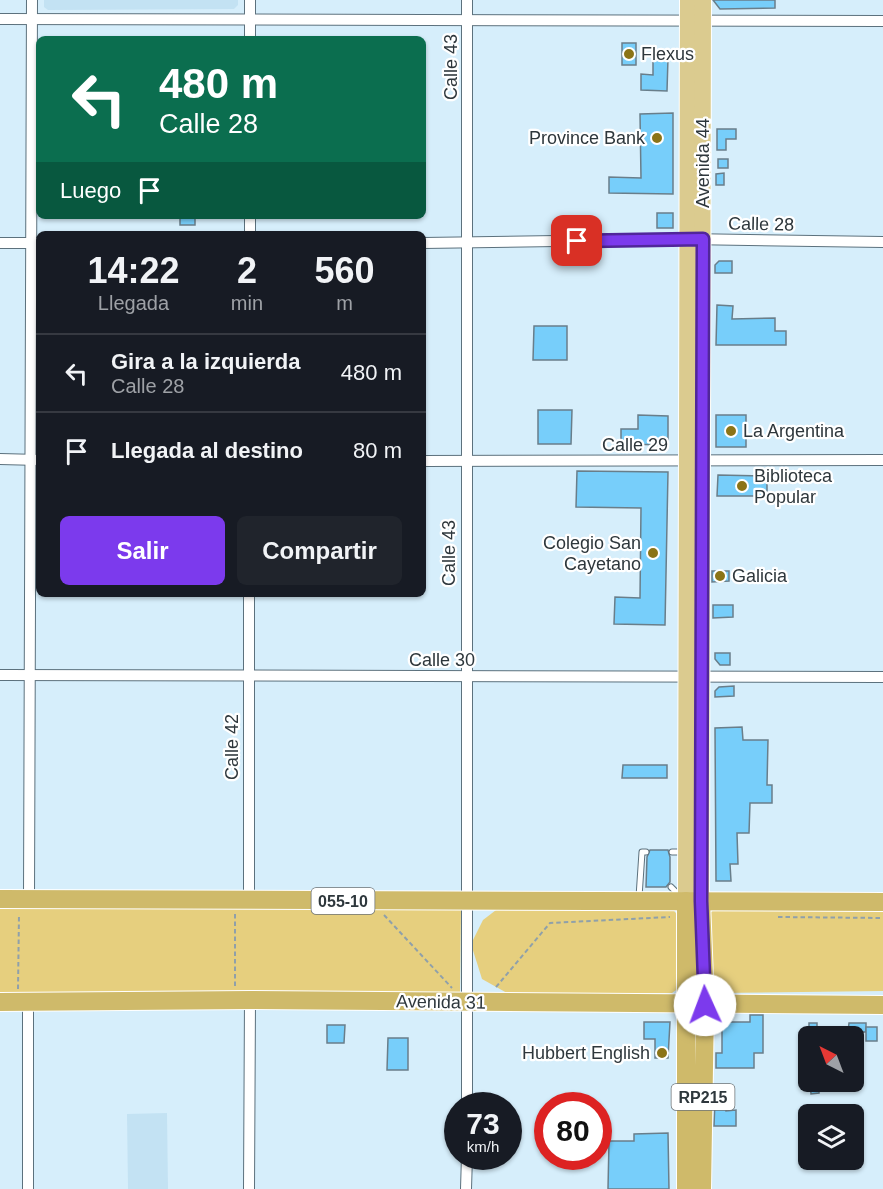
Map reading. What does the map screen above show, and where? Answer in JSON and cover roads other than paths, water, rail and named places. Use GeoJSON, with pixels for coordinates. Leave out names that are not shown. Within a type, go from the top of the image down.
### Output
{"type":"FeatureCollection","features":[{"type":"Feature","properties":{"kind":"highway","name":"055-10"},"geometry":{"type":"LineString","coordinates":[[15,905],[242,900],[639,901],[691,906],[883,902]]}},
{"type":"Feature","properties":{"kind":"highway","name":"Avenida 44"},"geometry":{"type":"LineString","coordinates":[[691,906],[705,1005],[702,1189]]}},
{"type":"Feature","properties":{"kind":"highway","name":"Avenida 44"},"geometry":{"type":"LineString","coordinates":[[686,1189],[686,1005],[691,906]]}},
{"type":"Feature","properties":{"kind":"highway","name":"Avenida 31"},"geometry":{"type":"LineString","coordinates":[[15,1002],[243,1001],[467,994],[686,1005],[883,1005]]}},
{"type":"Feature","properties":{"kind":"main road","name":"Avenida 44"},"geometry":{"type":"LineString","coordinates":[[688,0],[695,21],[694,677],[691,906]]}},
{"type":"Feature","properties":{"kind":"main road","name":"Avenida 44"},"geometry":{"type":"LineString","coordinates":[[695,21],[703,0]]}},
{"type":"Feature","properties":{"kind":"main road","name":"Avenida 44"},"geometry":{"type":"LineString","coordinates":[[691,906],[679,852],[694,677]]}},
{"type":"Feature","properties":{"kind":"street"},"geometry":{"type":"LineString","coordinates":[[15,905],[30,675],[35,460],[32,0]]}},
{"type":"Feature","properties":{"kind":"street"},"geometry":{"type":"LineString","coordinates":[[250,0],[250,36]]}},
{"type":"Feature","properties":{"kind":"street","name":"Calle 43"},"geometry":{"type":"LineString","coordinates":[[467,0],[465,676],[467,1092]]}},
{"type":"Feature","properties":{"kind":"street"},"geometry":{"type":"LineString","coordinates":[[0,20],[883,21]]}},
{"type":"Feature","properties":{"kind":"street","name":"Calle 28"},"geometry":{"type":"LineString","coordinates":[[426,243],[695,239],[883,242]]}},
{"type":"Feature","properties":{"kind":"street"},"geometry":{"type":"LineString","coordinates":[[0,243],[35,243]]}},
{"type":"Feature","properties":{"kind":"street"},"geometry":{"type":"LineString","coordinates":[[0,459],[35,460]]}},
{"type":"Feature","properties":{"kind":"street","name":"Calle 29"},"geometry":{"type":"LineString","coordinates":[[426,461],[883,460]]}},
{"type":"Feature","properties":{"kind":"street","name":"Calle 42"},"geometry":{"type":"LineString","coordinates":[[242,900],[249,676],[249,597]]}},
{"type":"Feature","properties":{"kind":"street","name":"Calle 30"},"geometry":{"type":"LineString","coordinates":[[0,675],[883,677]]}},
{"type":"Feature","properties":{"kind":"street"},"geometry":{"type":"LineString","coordinates":[[243,1001],[249,1189]]}},
{"type":"Feature","properties":{"kind":"street"},"geometry":{"type":"LineString","coordinates":[[15,1002],[28,1189]]}},
{"type":"Feature","properties":{"kind":"street"},"geometry":{"type":"LineString","coordinates":[[466,1189],[467,1170]]}},
{"type":"Feature","properties":{"kind":"lane"},"geometry":{"type":"LineString","coordinates":[[639,901],[642,852],[646,852]]}},
{"type":"Feature","properties":{"kind":"lane"},"geometry":{"type":"LineString","coordinates":[[671,888],[691,906]]}},
{"type":"Feature","properties":{"kind":"place","name":"Flexus"},"geometry":{"type":"Point","coordinates":[629,54]}},
{"type":"Feature","properties":{"kind":"place","name":"Province Bank"},"geometry":{"type":"Point","coordinates":[657,138]}},
{"type":"Feature","properties":{"kind":"place","name":"La Argentina"},"geometry":{"type":"Point","coordinates":[731,431]}},
{"type":"Feature","properties":{"kind":"place","name":"Biblioteca Popular"},"geometry":{"type":"Point","coordinates":[742,486]}},
{"type":"Feature","properties":{"kind":"place","name":"Colegio San Cayetano"},"geometry":{"type":"Point","coordinates":[653,553]}},
{"type":"Feature","properties":{"kind":"place","name":"Galicia"},"geometry":{"type":"Point","coordinates":[720,576]}},
{"type":"Feature","properties":{"kind":"place","name":"Hubbert English"},"geometry":{"type":"Point","coordinates":[662,1053]}}]}
